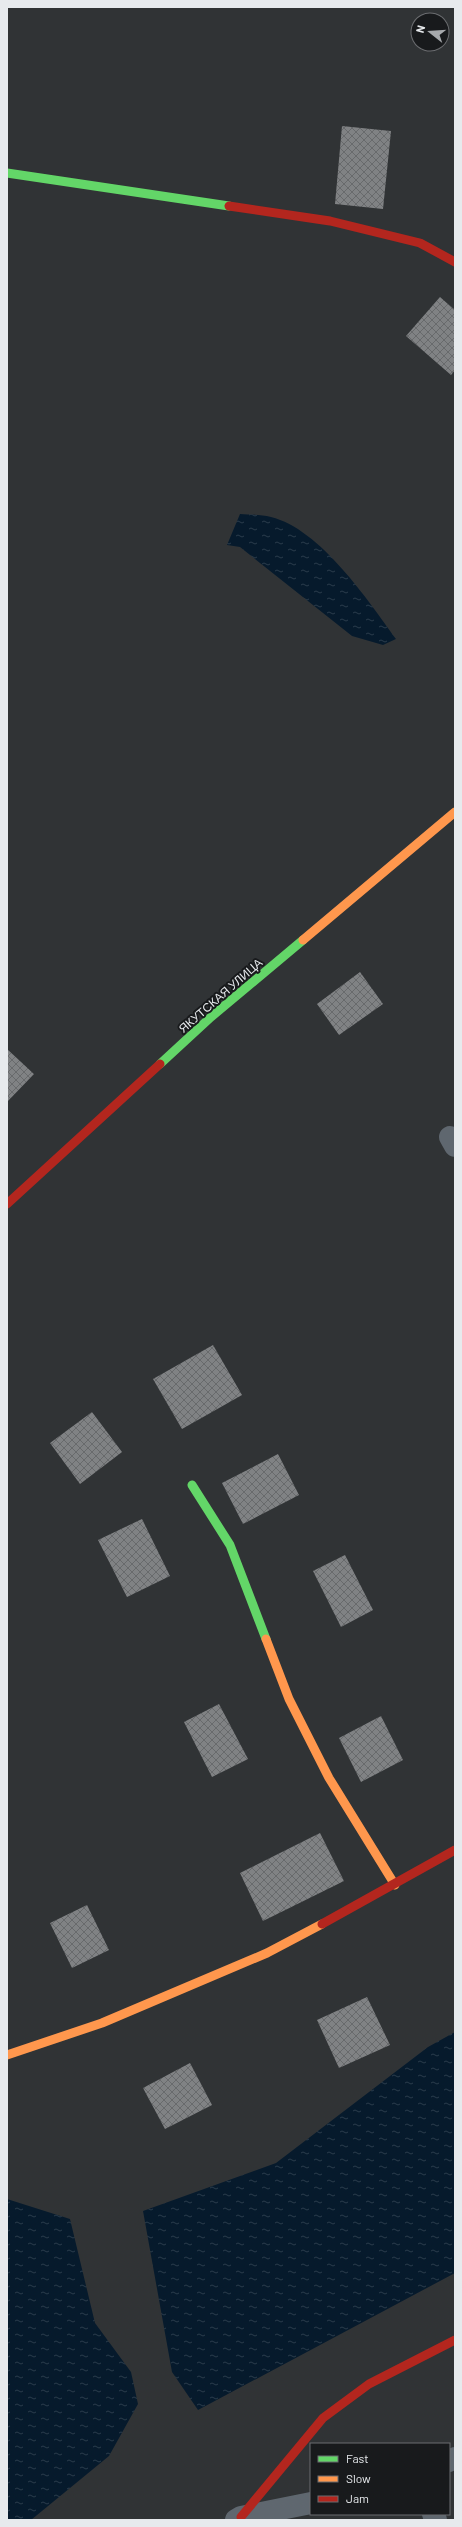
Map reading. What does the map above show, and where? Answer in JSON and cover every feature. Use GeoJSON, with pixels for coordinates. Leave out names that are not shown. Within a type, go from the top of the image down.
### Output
{"type":"FeatureCollection","features":[{"type":"Feature","properties":{"kind":"street"},"geometry":{"type":"LineString","coordinates":[[7,173],[330,222],[420,243],[455,262]]}},
{"type":"Feature","properties":{"kind":"street","name":"ЯКУТСКАЯ УЛИЦА"},"geometry":{"type":"LineString","coordinates":[[7,1204],[211,1017],[455,812]]}},
{"type":"Feature","properties":{"kind":"street"},"geometry":{"type":"LineString","coordinates":[[192,1485],[230,1545],[290,1698],[326,1771],[395,1885]]}},
{"type":"Feature","properties":{"kind":"street"},"geometry":{"type":"LineString","coordinates":[[7,2055],[32,2045],[102,2023],[267,1953],[395,1885],[455,1850]]}},
{"type":"Feature","properties":{"kind":"street"},"geometry":{"type":"LineString","coordinates":[[238,2518],[322,2418],[369,2384],[455,2340]]}},
{"type":"Feature","properties":{"kind":"street"},"geometry":{"type":"LineString","coordinates":[[238,2518],[310,2503]]}},
{"type":"Feature","properties":{"kind":"water"},"geometry":{"type":"Polygon","coordinates":[[[240,514],[271,517],[289,524],[307,536],[325,551],[357,586],[396,639],[383,645],[352,636],[240,547],[227,545],[240,514]]]}},
{"type":"Feature","properties":{"kind":"water"},"geometry":{"type":"Polygon","coordinates":[[[455,2032],[455,2273],[198,2410],[172,2372],[143,2211],[276,2163],[428,2047],[455,2032]]]}},
{"type":"Feature","properties":{"kind":"water"},"geometry":{"type":"Polygon","coordinates":[[[7,2199],[70,2219],[95,2323],[131,2372],[138,2404],[109,2456],[31,2520],[7,2520],[7,2199]]]}},
{"type":"Feature","properties":{"kind":"building"},"geometry":{"type":"Polygon","coordinates":[[[342,126],[391,131],[383,209],[335,204],[342,126]]]}},
{"type":"Feature","properties":{"kind":"building"},"geometry":{"type":"Polygon","coordinates":[[[440,297],[455,310],[455,370],[451,375],[406,336],[440,297]]]}},
{"type":"Feature","properties":{"kind":"building"},"geometry":{"type":"Polygon","coordinates":[[[360,972],[383,1004],[339,1035],[317,1004],[360,972]]]}},
{"type":"Feature","properties":{"kind":"building"},"geometry":{"type":"Polygon","coordinates":[[[7,1049],[34,1074],[7,1102],[7,1049]]]}},
{"type":"Feature","properties":{"kind":"building"},"geometry":{"type":"Polygon","coordinates":[[[213,1345],[242,1395],[182,1429],[153,1379],[213,1345]]]}},
{"type":"Feature","properties":{"kind":"building"},"geometry":{"type":"Polygon","coordinates":[[[92,1412],[122,1452],[80,1484],[50,1443],[92,1412]]]}},
{"type":"Feature","properties":{"kind":"building"},"geometry":{"type":"Polygon","coordinates":[[[278,1454],[299,1495],[243,1524],[222,1483],[278,1454]]]}},
{"type":"Feature","properties":{"kind":"building"},"geometry":{"type":"Polygon","coordinates":[[[142,1519],[170,1576],[127,1597],[98,1540],[142,1519]]]}},
{"type":"Feature","properties":{"kind":"building"},"geometry":{"type":"Polygon","coordinates":[[[345,1555],[373,1610],[341,1627],[313,1571],[345,1555]]]}},
{"type":"Feature","properties":{"kind":"building"},"geometry":{"type":"Polygon","coordinates":[[[219,1704],[248,1759],[212,1777],[184,1722],[219,1704]]]}},
{"type":"Feature","properties":{"kind":"building"},"geometry":{"type":"Polygon","coordinates":[[[381,1716],[403,1760],[361,1782],[339,1738],[381,1716]]]}},
{"type":"Feature","properties":{"kind":"building"},"geometry":{"type":"Polygon","coordinates":[[[320,1833],[344,1881],[263,1921],[240,1873],[320,1833]]]}},
{"type":"Feature","properties":{"kind":"building"},"geometry":{"type":"Polygon","coordinates":[[[87,1905],[109,1950],[72,1968],[50,1923],[87,1905]]]}},
{"type":"Feature","properties":{"kind":"building"},"geometry":{"type":"Polygon","coordinates":[[[367,1997],[390,2045],[339,2068],[317,2020],[367,1997]]]}},
{"type":"Feature","properties":{"kind":"building"},"geometry":{"type":"Polygon","coordinates":[[[190,2063],[212,2105],[165,2129],[143,2088],[190,2063]]]}},
{"type":"Feature","properties":{"kind":"traffic: fast"},"geometry":{"type":"LineString","coordinates":[[7,173],[229,206]]}},
{"type":"Feature","properties":{"kind":"traffic: fast"},"geometry":{"type":"LineString","coordinates":[[160,1064],[211,1017],[303,940]]}},
{"type":"Feature","properties":{"kind":"traffic: fast"},"geometry":{"type":"LineString","coordinates":[[192,1485],[230,1545],[266,1639]]}},
{"type":"Feature","properties":{"kind":"traffic: slow"},"geometry":{"type":"LineString","coordinates":[[303,940],[455,812]]}},
{"type":"Feature","properties":{"kind":"traffic: slow"},"geometry":{"type":"LineString","coordinates":[[266,1639],[289,1699],[329,1778],[395,1885]]}},
{"type":"Feature","properties":{"kind":"traffic: slow"},"geometry":{"type":"LineString","coordinates":[[7,2055],[102,2023],[267,1953],[322,1924]]}},
{"type":"Feature","properties":{"kind":"traffic: jam"},"geometry":{"type":"LineString","coordinates":[[229,206],[330,221],[420,243],[455,262]]}},
{"type":"Feature","properties":{"kind":"traffic: jam"},"geometry":{"type":"LineString","coordinates":[[7,1204],[160,1064]]}},
{"type":"Feature","properties":{"kind":"traffic: jam"},"geometry":{"type":"LineString","coordinates":[[322,1924],[455,1850]]}},
{"type":"Feature","properties":{"kind":"traffic: jam"},"geometry":{"type":"LineString","coordinates":[[241,2517],[323,2418],[369,2384],[455,2340]]}}]}
